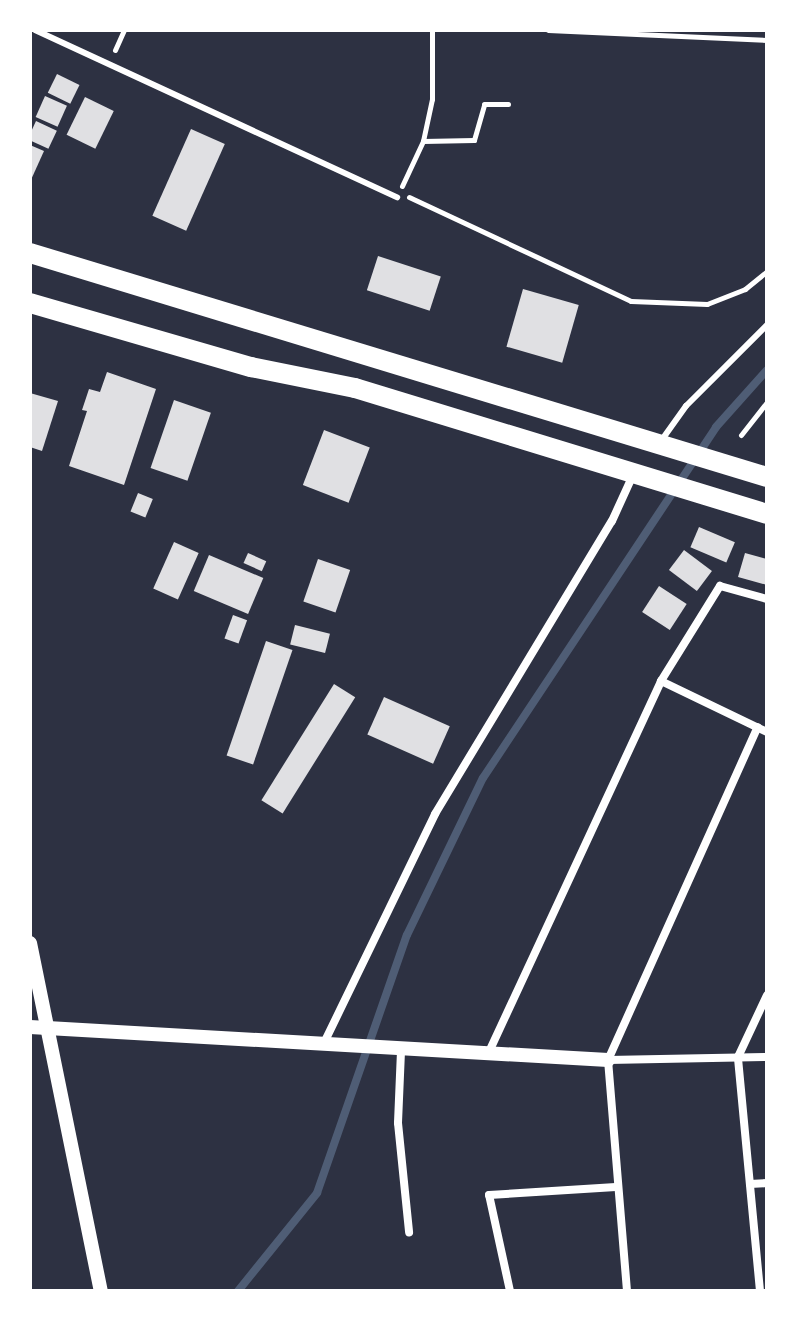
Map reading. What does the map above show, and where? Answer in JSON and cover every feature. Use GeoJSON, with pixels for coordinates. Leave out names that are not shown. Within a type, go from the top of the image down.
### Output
{"type":"FeatureCollection","features":[{"type":"Feature","properties":{"kind":"highway"},"geometry":{"type":"LineString","coordinates":[[30,253],[767,477]]}},
{"type":"Feature","properties":{"kind":"highway"},"geometry":{"type":"LineString","coordinates":[[30,303],[251,367],[355,388],[767,514]]}},
{"type":"Feature","properties":{"kind":"street"},"geometry":{"type":"LineString","coordinates":[[323,1045],[435,814],[612,521],[634,474]]}},
{"type":"Feature","properties":{"kind":"street"},"geometry":{"type":"LineString","coordinates":[[488,1055],[661,681],[720,586],[767,599]]}},
{"type":"Feature","properties":{"kind":"street"},"geometry":{"type":"LineString","coordinates":[[627,1291],[616,1187],[608,1060],[763,729],[661,681]]}},
{"type":"Feature","properties":{"kind":"street"},"geometry":{"type":"LineString","coordinates":[[30,943],[101,1291]]}},
{"type":"Feature","properties":{"kind":"street"},"geometry":{"type":"LineString","coordinates":[[760,1291],[738,1057],[767,995]]}},
{"type":"Feature","properties":{"kind":"street"},"geometry":{"type":"LineString","coordinates":[[30,1027],[401,1051],[608,1060],[767,1057]]}},
{"type":"Feature","properties":{"kind":"street"},"geometry":{"type":"LineString","coordinates":[[401,1051],[398,1123],[409,1232]]}},
{"type":"Feature","properties":{"kind":"street"},"geometry":{"type":"LineString","coordinates":[[750,1184],[767,1183]]}},
{"type":"Feature","properties":{"kind":"street"},"geometry":{"type":"LineString","coordinates":[[510,1291],[489,1195],[616,1187]]}},
{"type":"Feature","properties":{"kind":"lane"},"geometry":{"type":"LineString","coordinates":[[35,30],[397,197]]}},
{"type":"Feature","properties":{"kind":"lane"},"geometry":{"type":"LineString","coordinates":[[669,447],[686,406],[767,325]]}},
{"type":"Feature","properties":{"kind":"path"},"geometry":{"type":"LineString","coordinates":[[115,50],[124,30]]}},
{"type":"Feature","properties":{"kind":"path"},"geometry":{"type":"LineString","coordinates":[[432,30],[432,99],[423,141],[399,192],[631,301],[707,304],[745,289],[767,271]]}},
{"type":"Feature","properties":{"kind":"path"},"geometry":{"type":"LineString","coordinates":[[548,30],[767,40]]}},
{"type":"Feature","properties":{"kind":"path"},"geometry":{"type":"LineString","coordinates":[[423,141],[474,140],[484,104],[508,104]]}},
{"type":"Feature","properties":{"kind":"path"},"geometry":{"type":"LineString","coordinates":[[741,435],[767,402]]}},
{"type":"Feature","properties":{"kind":"building"},"geometry":{"type":"Polygon","coordinates":[[[57,74],[79,85],[70,104],[48,93],[57,74]]]}},
{"type":"Feature","properties":{"kind":"building"},"geometry":{"type":"Polygon","coordinates":[[[45,96],[67,106],[58,127],[36,117],[45,96]]]}},
{"type":"Feature","properties":{"kind":"building"},"geometry":{"type":"Polygon","coordinates":[[[85,97],[114,111],[95,149],[67,135],[85,97]]]}},
{"type":"Feature","properties":{"kind":"building"},"geometry":{"type":"Polygon","coordinates":[[[36,121],[57,131],[48,149],[30,140],[36,121]]]}},
{"type":"Feature","properties":{"kind":"building"},"geometry":{"type":"Polygon","coordinates":[[[191,129],[225,144],[186,231],[152,216],[191,129]]]}},
{"type":"Feature","properties":{"kind":"building"},"geometry":{"type":"Polygon","coordinates":[[[30,145],[44,151],[30,182],[30,145]]]}},
{"type":"Feature","properties":{"kind":"building"},"geometry":{"type":"Polygon","coordinates":[[[378,256],[441,276],[430,311],[367,290],[378,256]]]}},
{"type":"Feature","properties":{"kind":"building"},"geometry":{"type":"Polygon","coordinates":[[[523,289],[579,305],[562,363],[506,347],[523,289]]]}},
{"type":"Feature","properties":{"kind":"building"},"geometry":{"type":"Polygon","coordinates":[[[107,372],[156,389],[124,485],[69,466],[87,411],[82,410],[89,389],[100,392],[107,372]]]}},
{"type":"Feature","properties":{"kind":"building"},"geometry":{"type":"Polygon","coordinates":[[[30,393],[58,401],[42,451],[30,447],[30,393]]]}},
{"type":"Feature","properties":{"kind":"building"},"geometry":{"type":"Polygon","coordinates":[[[174,400],[211,413],[187,481],[151,468],[174,400]]]}},
{"type":"Feature","properties":{"kind":"building"},"geometry":{"type":"Polygon","coordinates":[[[324,430],[370,448],[349,503],[303,485],[324,430]]]}},
{"type":"Feature","properties":{"kind":"building"},"geometry":{"type":"Polygon","coordinates":[[[138,493],[153,499],[145,518],[131,512],[138,493]]]}},
{"type":"Feature","properties":{"kind":"building"},"geometry":{"type":"Polygon","coordinates":[[[699,527],[735,542],[726,562],[690,547],[699,527]]]}},
{"type":"Feature","properties":{"kind":"building"},"geometry":{"type":"Polygon","coordinates":[[[174,542],[199,553],[178,600],[153,589],[174,542]]]}},
{"type":"Feature","properties":{"kind":"building"},"geometry":{"type":"Polygon","coordinates":[[[684,550],[712,571],[697,591],[669,570],[684,550]]]}},
{"type":"Feature","properties":{"kind":"building"},"geometry":{"type":"Polygon","coordinates":[[[248,553],[266,561],[262,571],[244,563],[248,553]]]}},
{"type":"Feature","properties":{"kind":"building"},"geometry":{"type":"Polygon","coordinates":[[[745,553],[767,559],[767,585],[738,577],[745,553]]]}},
{"type":"Feature","properties":{"kind":"building"},"geometry":{"type":"Polygon","coordinates":[[[209,555],[263,578],[248,614],[194,591],[209,555]]]}},
{"type":"Feature","properties":{"kind":"building"},"geometry":{"type":"Polygon","coordinates":[[[318,559],[350,570],[335,613],[303,602],[318,559]]]}},
{"type":"Feature","properties":{"kind":"building"},"geometry":{"type":"Polygon","coordinates":[[[659,586],[687,604],[670,630],[642,612],[659,586]]]}},
{"type":"Feature","properties":{"kind":"building"},"geometry":{"type":"Polygon","coordinates":[[[233,615],[247,620],[239,644],[224,638],[233,615]]]}},
{"type":"Feature","properties":{"kind":"building"},"geometry":{"type":"Polygon","coordinates":[[[295,625],[330,634],[325,653],[290,644],[295,625]]]}},
{"type":"Feature","properties":{"kind":"building"},"geometry":{"type":"Polygon","coordinates":[[[266,641],[292,650],[253,765],[227,755],[266,641]]]}},
{"type":"Feature","properties":{"kind":"building"},"geometry":{"type":"Polygon","coordinates":[[[334,684],[355,697],[283,813],[261,800],[334,684]]]}},
{"type":"Feature","properties":{"kind":"building"},"geometry":{"type":"Polygon","coordinates":[[[384,697],[450,726],[433,764],[367,734],[384,697]]]}},
{"type":"Feature","properties":{"kind":"waterway"},"geometry":{"type":"LineString","coordinates":[[238,1291],[317,1193],[407,935],[483,778],[716,427],[767,370]]}}]}
